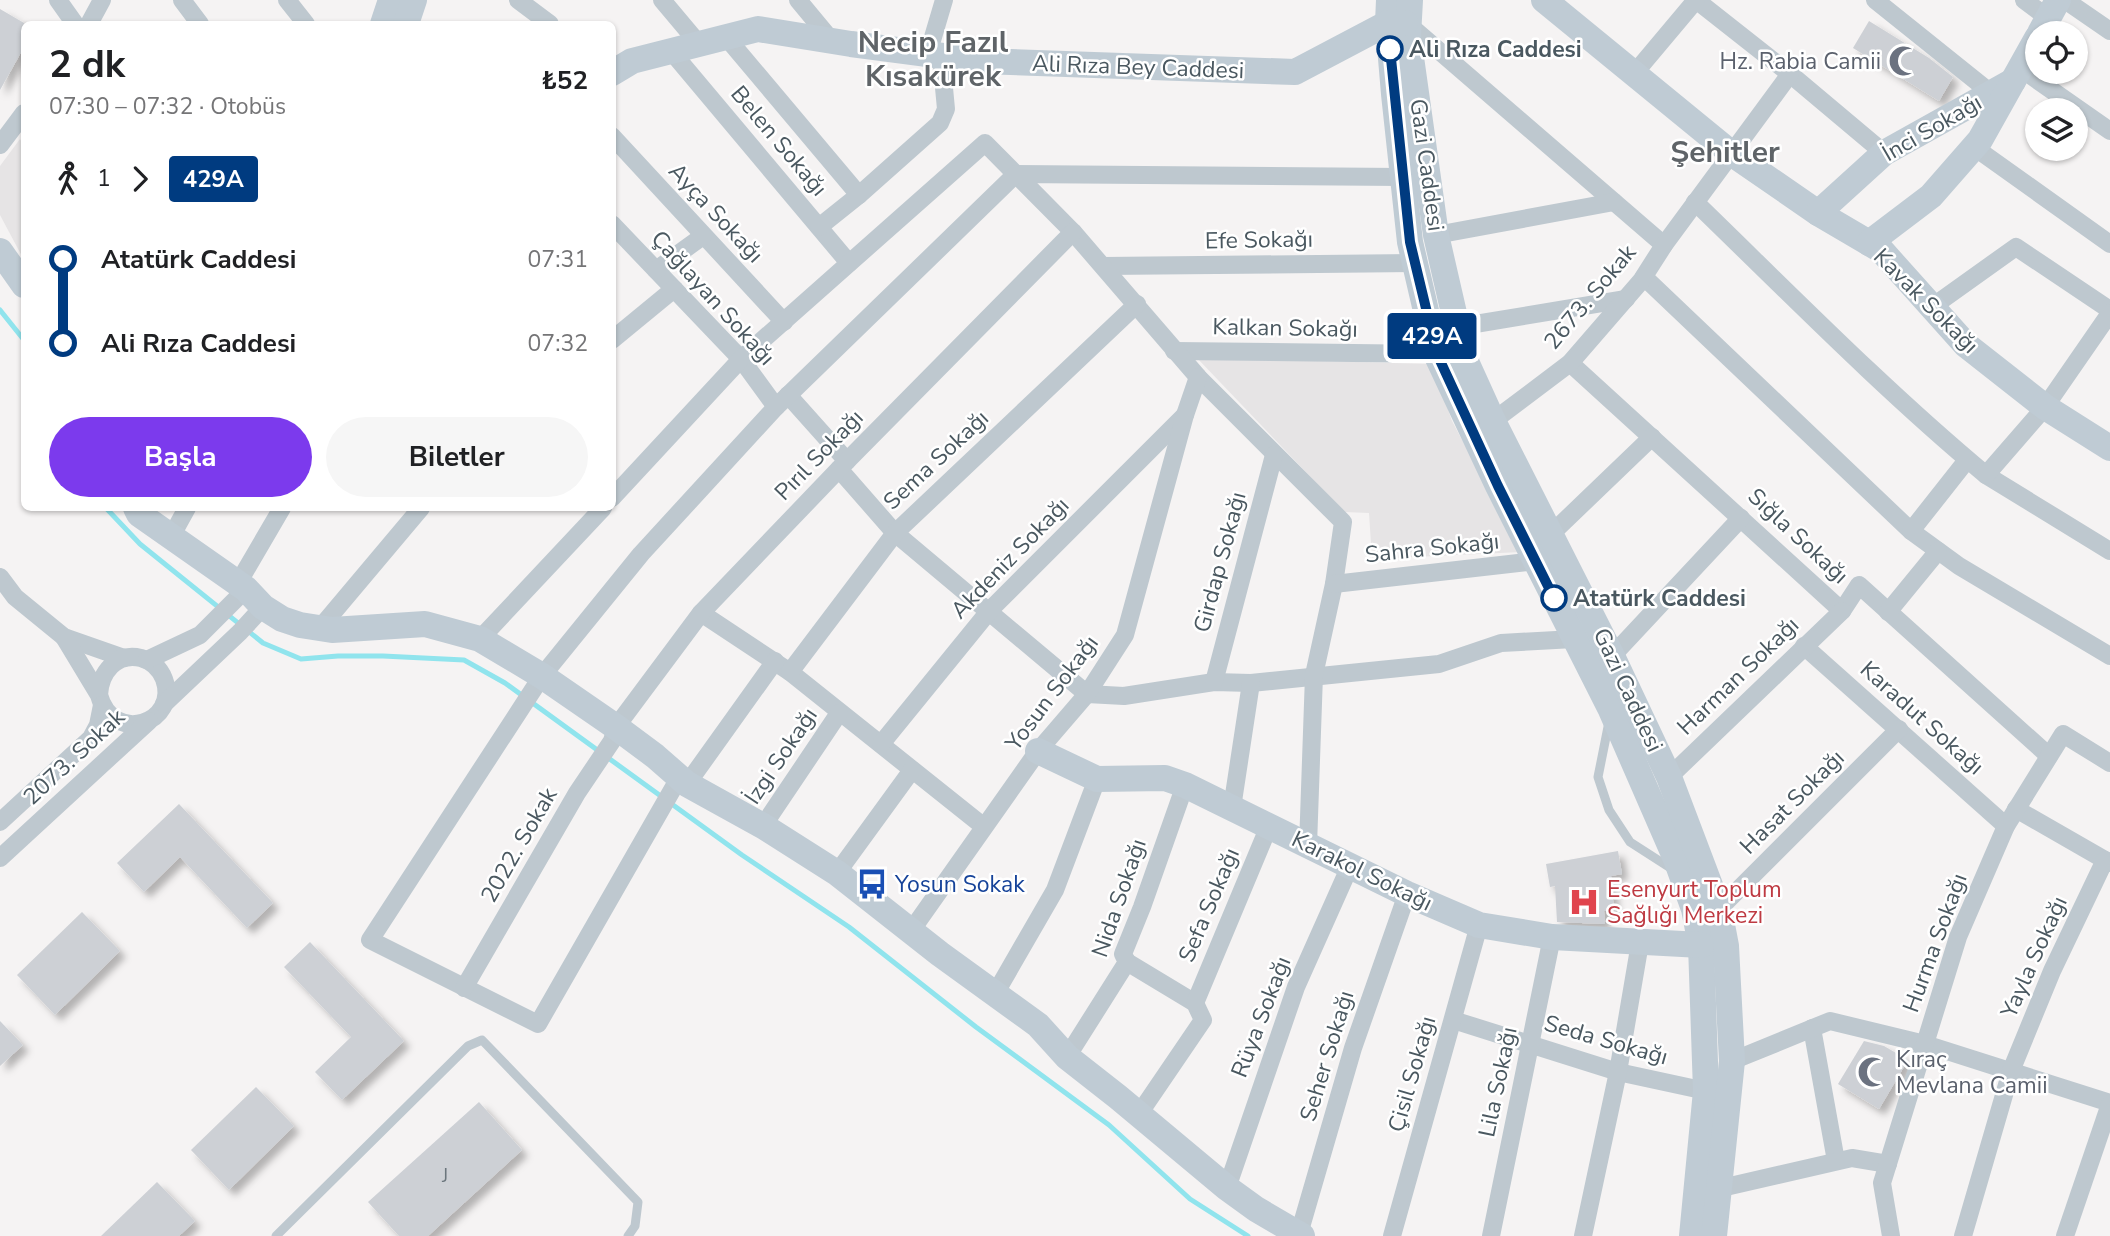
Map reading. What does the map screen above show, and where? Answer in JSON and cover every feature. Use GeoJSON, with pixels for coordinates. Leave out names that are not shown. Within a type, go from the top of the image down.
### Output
{"type":"FeatureCollection","features":[{"type":"Feature","properties":{"kind":"street"},"geometry":{"type":"LineString","coordinates":[[58,0],[73,21]]}},
{"type":"Feature","properties":{"kind":"street"},"geometry":{"type":"LineString","coordinates":[[91,21],[102,0]]}},
{"type":"Feature","properties":{"kind":"street"},"geometry":{"type":"LineString","coordinates":[[182,0],[198,21]]}},
{"type":"Feature","properties":{"kind":"street"},"geometry":{"type":"LineString","coordinates":[[287,0],[304,21]]}},
{"type":"Feature","properties":{"kind":"street"},"geometry":{"type":"LineString","coordinates":[[384,21],[391,0]]}},
{"type":"Feature","properties":{"kind":"street"},"geometry":{"type":"LineString","coordinates":[[408,21],[414,0]]}},
{"type":"Feature","properties":{"kind":"street"},"geometry":{"type":"LineString","coordinates":[[519,0],[546,21]]}},
{"type":"Feature","properties":{"kind":"street"},"geometry":{"type":"LineString","coordinates":[[662,0],[699,44]]}},
{"type":"Feature","properties":{"kind":"street"},"geometry":{"type":"LineString","coordinates":[[798,0],[832,41]]}},
{"type":"Feature","properties":{"kind":"street"},"geometry":{"type":"LineString","coordinates":[[1633,75],[1696,0],[1884,153]]}},
{"type":"Feature","properties":{"kind":"street"},"geometry":{"type":"LineString","coordinates":[[1875,0],[2008,80],[2110,131]]}},
{"type":"Feature","properties":{"kind":"street"},"geometry":{"type":"LineString","coordinates":[[2024,0],[2050,18],[2110,31]]}},
{"type":"Feature","properties":{"kind":"street"},"geometry":{"type":"LineString","coordinates":[[819,227],[940,123],[946,108],[934,55],[941,2]]}},
{"type":"Feature","properties":{"kind":"street","name":"Kavak Sokağı"},"geometry":{"type":"LineString","coordinates":[[1550,2],[1633,75],[1731,153],[1818,213],[1881,250],[1966,345],[2045,407],[2110,448]]}},
{"type":"Feature","properties":{"kind":"street"},"geometry":{"type":"LineString","coordinates":[[1399,12],[1664,244]]}},
{"type":"Feature","properties":{"kind":"street","name":"Ali Rıza Bey Caddesi"},"geometry":{"type":"LineString","coordinates":[[616,71],[632,61],[758,29],[981,61],[1295,72],[1399,12]]}},
{"type":"Feature","properties":{"kind":"street","name":"Gazi Caddesi"},"geometry":{"type":"LineString","coordinates":[[1399,12],[1403,177],[1410,242],[1437,354],[1611,710],[1694,909],[1701,945],[1706,1091],[1692,1236]]}},
{"type":"Feature","properties":{"kind":"street","name":"Gazi Caddesi"},"geometry":{"type":"LineString","coordinates":[[1399,12],[1408,36],[1436,235],[1464,357],[1669,777],[1719,909],[1726,946],[1732,1061],[1714,1236]]}},
{"type":"Feature","properties":{"kind":"street"},"geometry":{"type":"LineString","coordinates":[[1869,243],[1931,196],[1974,147],[2008,80],[2050,18]]}},
{"type":"Feature","properties":{"kind":"street"},"geometry":{"type":"LineString","coordinates":[[726,37],[859,195]]}},
{"type":"Feature","properties":{"kind":"street","name":"Belen Sokağı"},"geometry":{"type":"LineString","coordinates":[[671,51],[849,263]]}},
{"type":"Feature","properties":{"kind":"street","name":"2673. Sokak"},"geometry":{"type":"LineString","coordinates":[[1493,421],[1570,363],[1626,299],[1790,74]]}},
{"type":"Feature","properties":{"kind":"street","name":"İnci Sokağı"},"geometry":{"type":"LineString","coordinates":[[1818,213],[1884,153],[2008,80]]}},
{"type":"Feature","properties":{"kind":"street"},"geometry":{"type":"LineString","coordinates":[[0,145],[21,117]]}},
{"type":"Feature","properties":{"kind":"street","name":"Ayça Sokağı"},"geometry":{"type":"LineString","coordinates":[[616,140],[783,322]]}},
{"type":"Feature","properties":{"kind":"street"},"geometry":{"type":"LineString","coordinates":[[616,494],[741,359],[985,143],[1073,232],[1198,377],[1343,522],[1334,584],[1314,675],[1308,846]]}},
{"type":"Feature","properties":{"kind":"street"},"geometry":{"type":"LineString","coordinates":[[1974,147],[2110,244]]}},
{"type":"Feature","properties":{"kind":"street"},"geometry":{"type":"LineString","coordinates":[[775,661],[659,813],[538,1024],[370,940],[540,680],[641,554],[782,401],[1016,174],[1403,177]]}},
{"type":"Feature","properties":{"kind":"street"},"geometry":{"type":"LineString","coordinates":[[1436,235],[1614,202]]}},
{"type":"Feature","properties":{"kind":"street"},"geometry":{"type":"LineString","coordinates":[[1695,202],[1923,422],[1967,460],[1986,475],[2110,551]]}},
{"type":"Feature","properties":{"kind":"street","name":"Pırıl Sokağı"},"geometry":{"type":"LineString","coordinates":[[614,734],[701,613],[1073,232]]}},
{"type":"Feature","properties":{"kind":"street","name":"Çağlayan Sokağı"},"geometry":{"type":"LineString","coordinates":[[616,233],[656,270],[843,465],[895,533],[1087,694]]}},
{"type":"Feature","properties":{"kind":"street"},"geometry":{"type":"LineString","coordinates":[[656,270],[703,236]]}},
{"type":"Feature","properties":{"kind":"street"},"geometry":{"type":"LineString","coordinates":[[1932,307],[2016,247],[2110,312],[2045,407],[1986,475]]}},
{"type":"Feature","properties":{"kind":"street"},"geometry":{"type":"LineString","coordinates":[[0,251],[21,281]]}},
{"type":"Feature","properties":{"kind":"street","name":"Efe Sokağı"},"geometry":{"type":"LineString","coordinates":[[1103,266],[1415,262]]}},
{"type":"Feature","properties":{"kind":"street"},"geometry":{"type":"LineString","coordinates":[[1644,277],[1912,531],[1959,566],[2110,656]]}},
{"type":"Feature","properties":{"kind":"street"},"geometry":{"type":"LineString","coordinates":[[616,337],[674,289]]}},
{"type":"Feature","properties":{"kind":"street"},"geometry":{"type":"LineString","coordinates":[[1457,327],[1626,299]]}},
{"type":"Feature","properties":{"kind":"street","name":"Sema Sokağı"},"geometry":{"type":"LineString","coordinates":[[790,672],[895,533],[1137,304]]}},
{"type":"Feature","properties":{"kind":"street","name":"Kalkan Sokağı"},"geometry":{"type":"LineString","coordinates":[[1174,351],[1437,354]]}},
{"type":"Feature","properties":{"kind":"street","name":"Sığla Sokağı"},"geometry":{"type":"LineString","coordinates":[[1570,363],[1842,611],[1859,585],[2049,756]]}},
{"type":"Feature","properties":{"kind":"street","name":"Yosun Sokağı"},"geometry":{"type":"LineString","coordinates":[[911,931],[1038,751],[1087,694],[1125,635],[1185,415],[1198,377]]}},
{"type":"Feature","properties":{"kind":"street","name":"Akdeniz Sokağı"},"geometry":{"type":"LineString","coordinates":[[881,744],[990,610],[1185,415]]}},
{"type":"Feature","properties":{"kind":"street"},"geometry":{"type":"LineString","coordinates":[[1551,534],[1652,437]]}},
{"type":"Feature","properties":{"kind":"street","name":"Girdap Sokağı"},"geometry":{"type":"LineString","coordinates":[[1214,682],[1274,455]]}},
{"type":"Feature","properties":{"kind":"street"},"geometry":{"type":"LineString","coordinates":[[1912,531],[1967,460]]}},
{"type":"Feature","properties":{"kind":"street"},"geometry":{"type":"LineString","coordinates":[[138,511],[248,598],[282,619],[332,630],[425,624],[480,639],[614,734],[655,756],[680,783],[763,826],[837,873],[1038,1025],[1067,1057],[1227,1188],[1256,1209],[1301,1235]]}},
{"type":"Feature","properties":{"kind":"street"},"geometry":{"type":"LineString","coordinates":[[171,537],[185,511]]}},
{"type":"Feature","properties":{"kind":"street"},"geometry":{"type":"LineString","coordinates":[[164,704],[240,632],[248,598],[281,511]]}},
{"type":"Feature","properties":{"kind":"street"},"geometry":{"type":"LineString","coordinates":[[320,628],[418,511]]}},
{"type":"Feature","properties":{"kind":"street"},"geometry":{"type":"LineString","coordinates":[[480,639],[600,511]]}},
{"type":"Feature","properties":{"kind":"street"},"geometry":{"type":"LineString","coordinates":[[1612,656],[1741,517]]}},
{"type":"Feature","properties":{"kind":"street"},"geometry":{"type":"LineString","coordinates":[[1888,612],[1938,551]]}},
{"type":"Feature","properties":{"kind":"street","name":"Sahra Sokağı"},"geometry":{"type":"LineString","coordinates":[[1334,584],[1536,561]]}},
{"type":"Feature","properties":{"kind":"street"},"geometry":{"type":"LineString","coordinates":[[0,577],[15,597],[64,637],[124,658],[147,660],[162,674],[167,694],[158,714],[139,724],[128,725],[117,721],[100,700],[64,637]]}},
{"type":"Feature","properties":{"kind":"street"},"geometry":{"type":"LineString","coordinates":[[147,660],[200,635],[248,598]]}},
{"type":"Feature","properties":{"kind":"street","name":"Harman Sokağı"},"geometry":{"type":"LineString","coordinates":[[1669,777],[1842,611]]}},
{"type":"Feature","properties":{"kind":"street"},"geometry":{"type":"LineString","coordinates":[[701,613],[790,672],[983,826]]}},
{"type":"Feature","properties":{"kind":"street"},"geometry":{"type":"LineString","coordinates":[[1087,694],[1124,696],[1214,682],[1251,683],[1439,664],[1501,643],[1574,639]]}},
{"type":"Feature","properties":{"kind":"street","name":"Karadut Sokağı"},"geometry":{"type":"LineString","coordinates":[[1804,646],[2006,826]]}},
{"type":"Feature","properties":{"kind":"street"},"geometry":{"type":"LineString","coordinates":[[100,700],[102,676],[108,668],[124,658]]}},
{"type":"Feature","properties":{"kind":"street"},"geometry":{"type":"LineString","coordinates":[[1233,808],[1251,683]]}},
{"type":"Feature","properties":{"kind":"street","name":"2073. Sokak"},"geometry":{"type":"LineString","coordinates":[[0,822],[92,738],[98,724],[100,700]]}},
{"type":"Feature","properties":{"kind":"street","name":"İzgi Sokağı"},"geometry":{"type":"LineString","coordinates":[[763,826],[839,713]]}},
{"type":"Feature","properties":{"kind":"street","name":"2073. Sokak"},"geometry":{"type":"LineString","coordinates":[[0,858],[149,721]]}},
{"type":"Feature","properties":{"kind":"street","name":"Hasat Sokağı"},"geometry":{"type":"LineString","coordinates":[[1719,909],[1899,729]]}},
{"type":"Feature","properties":{"kind":"street","name":"2022. Sokak"},"geometry":{"type":"LineString","coordinates":[[464,988],[614,734]]}},
{"type":"Feature","properties":{"kind":"street","name":"Hurma Sokağı"},"geometry":{"type":"LineString","coordinates":[[1891,1236],[1882,1183],[1958,937],[2006,826],[2063,734],[2110,763]]}},
{"type":"Feature","properties":{"kind":"street","name":"Karakol Sokağı"},"geometry":{"type":"LineString","coordinates":[[1038,751],[1097,779],[1165,778],[1185,785],[1407,894],[1479,925],[1552,937],[1701,945]]}},
{"type":"Feature","properties":{"kind":"street"},"geometry":{"type":"LineString","coordinates":[[837,873],[912,770]]}},
{"type":"Feature","properties":{"kind":"street"},"geometry":{"type":"LineString","coordinates":[[995,994],[1055,890],[1097,779]]}},
{"type":"Feature","properties":{"kind":"street","name":"Nida Sokağı"},"geometry":{"type":"LineString","coordinates":[[1067,1057],[1127,962],[1123,954],[1185,785]]}},
{"type":"Feature","properties":{"kind":"street"},"geometry":{"type":"LineString","coordinates":[[2016,809],[2107,862]]}},
{"type":"Feature","properties":{"kind":"street","name":"Sefa Sokağı"},"geometry":{"type":"LineString","coordinates":[[1195,1003],[1269,827]]}},
{"type":"Feature","properties":{"kind":"street","name":"Yayla Sokağı"},"geometry":{"type":"LineString","coordinates":[[1963,1236],[2011,1071],[2052,971],[2107,862]]}},
{"type":"Feature","properties":{"kind":"street","name":"Rüya Sokağı"},"geometry":{"type":"LineString","coordinates":[[1227,1188],[1296,987],[1350,866]]}},
{"type":"Feature","properties":{"kind":"street","name":"Seher Sokağı"},"geometry":{"type":"LineString","coordinates":[[1301,1235],[1353,1048],[1407,894]]}},
{"type":"Feature","properties":{"kind":"street","name":"Çisil Sokağı"},"geometry":{"type":"LineString","coordinates":[[1392,1236],[1479,925]]}},
{"type":"Feature","properties":{"kind":"street","name":"Lila Sokağı"},"geometry":{"type":"LineString","coordinates":[[1491,1236],[1552,937]]}},
{"type":"Feature","properties":{"kind":"street"},"geometry":{"type":"LineString","coordinates":[[1583,1236],[1618,1072],[1640,943]]}},
{"type":"Feature","properties":{"kind":"street"},"geometry":{"type":"LineString","coordinates":[[1127,962],[1195,1003],[1203,1020],[1139,1114]]}},
{"type":"Feature","properties":{"kind":"street","name":"Seda Sokağı"},"geometry":{"type":"LineString","coordinates":[[1453,1020],[1618,1072],[1706,1091]]}},
{"type":"Feature","properties":{"kind":"street"},"geometry":{"type":"LineString","coordinates":[[1732,1061],[1830,1021],[1925,1044],[2110,1103],[2065,1236]]}},
{"type":"Feature","properties":{"kind":"street"},"geometry":{"type":"LineString","coordinates":[[1812,1028],[1836,1161]]}},
{"type":"Feature","properties":{"kind":"street"},"geometry":{"type":"LineString","coordinates":[[1717,1189],[1853,1158],[1888,1164]]}},
{"type":"Feature","properties":{"kind":"lane"},"geometry":{"type":"LineString","coordinates":[[1611,710],[1598,777],[1609,810],[1630,842],[1682,876]]}},
{"type":"Feature","properties":{"kind":"lane"},"geometry":{"type":"LineString","coordinates":[[276,1236],[468,1046],[482,1040],[638,1202],[635,1226],[628,1236]]}},
{"type":"Feature","properties":{"kind":"shaded area"},"geometry":{"type":"Polygon","coordinates":[[[20,139],[21,254],[0,215],[0,166],[20,139]]]}},
{"type":"Feature","properties":{"kind":"shaded area"},"geometry":{"type":"Polygon","coordinates":[[[1197,358],[1432,364],[1452,421],[1521,552],[1372,559],[1369,513],[1344,512],[1197,358]]]}},
{"type":"Feature","properties":{"kind":"building"},"geometry":{"type":"Polygon","coordinates":[[[0,9],[21,21],[21,52],[0,90],[0,9]]]}},
{"type":"Feature","properties":{"kind":"building","name":"Hz. Rabia Camii"},"geometry":{"type":"Polygon","coordinates":[[[1869,21],[1929,58],[1953,77],[1939,101],[1853,48],[1869,21]]]}},
{"type":"Feature","properties":{"kind":"building"},"geometry":{"type":"Polygon","coordinates":[[[179,804],[273,903],[247,928],[180,857],[144,892],[117,863],[179,804]]]}},
{"type":"Feature","properties":{"kind":"building"},"geometry":{"type":"Polygon","coordinates":[[[1618,851],[1622,874],[1611,876],[1614,911],[1604,911],[1605,924],[1557,922],[1555,886],[1550,887],[1546,864],[1618,851]]]}},
{"type":"Feature","properties":{"kind":"building"},"geometry":{"type":"Polygon","coordinates":[[[82,912],[120,951],[55,1015],[17,975],[82,912]]]}},
{"type":"Feature","properties":{"kind":"building"},"geometry":{"type":"Polygon","coordinates":[[[310,942],[404,1041],[342,1100],[315,1072],[351,1037],[284,967],[310,942]]]}},
{"type":"Feature","properties":{"kind":"building"},"geometry":{"type":"Polygon","coordinates":[[[0,1021],[23,1045],[0,1066],[0,1021]]]}},
{"type":"Feature","properties":{"kind":"building","name":"Kıraç Mevlana Camii"},"geometry":{"type":"Polygon","coordinates":[[[1864,1041],[1884,1046],[1908,1060],[1879,1109],[1838,1084],[1864,1041]]]}},
{"type":"Feature","properties":{"kind":"building"},"geometry":{"type":"Polygon","coordinates":[[[256,1087],[294,1126],[229,1190],[191,1150],[256,1087]]]}},
{"type":"Feature","properties":{"kind":"building"},"geometry":{"type":"Polygon","coordinates":[[[479,1102],[522,1150],[428,1236],[399,1236],[368,1202],[479,1102]]]}},
{"type":"Feature","properties":{"kind":"building"},"geometry":{"type":"Polygon","coordinates":[[[157,1182],[195,1221],[179,1236],[101,1236],[157,1182]]]}},
{"type":"Feature","properties":{"kind":"waterway"},"geometry":{"type":"LineString","coordinates":[[0,310],[21,336]]}},
{"type":"Feature","properties":{"kind":"waterway"},"geometry":{"type":"LineString","coordinates":[[109,511],[140,544],[263,643],[301,659],[383,656],[464,660],[505,683],[742,855],[849,927],[976,1027],[1109,1125],[1190,1199],[1248,1236]]}},
{"type":"Feature","properties":{"kind":"bus line","name":"429A"},"geometry":{"type":"LineString","coordinates":[[1390,49],[1410,242],[1437,354],[1554,598]]}},
{"type":"Feature","properties":{"kind":"place","name":"Ali Rıza Caddesi"},"geometry":{"type":"Point","coordinates":[1390,49]}},
{"type":"Feature","properties":{"kind":"place","name":"Hz. Rabia Camii"},"geometry":{"type":"Point","coordinates":[1904,61]}},
{"type":"Feature","properties":{"kind":"place","name":"Atatürk Caddesi"},"geometry":{"type":"Point","coordinates":[1554,598]}},
{"type":"Feature","properties":{"kind":"place","name":"Yosun Sokak"},"geometry":{"type":"Point","coordinates":[872,884]}},
{"type":"Feature","properties":{"kind":"place","name":"Esenyurt Toplum Sağlığı Merkezi"},"geometry":{"type":"Point","coordinates":[1584,902]}},
{"type":"Feature","properties":{"kind":"place","name":"Kıraç Mevlana Camii"},"geometry":{"type":"Point","coordinates":[1873,1072]}},
{"type":"Feature","properties":{"kind":"district","name":"Necip Fazıl Kısakürek"},"geometry":{"type":"Point","coordinates":[933,59]}},
{"type":"Feature","properties":{"kind":"district","name":"Şehitler"},"geometry":{"type":"Point","coordinates":[1725,152]}}]}
